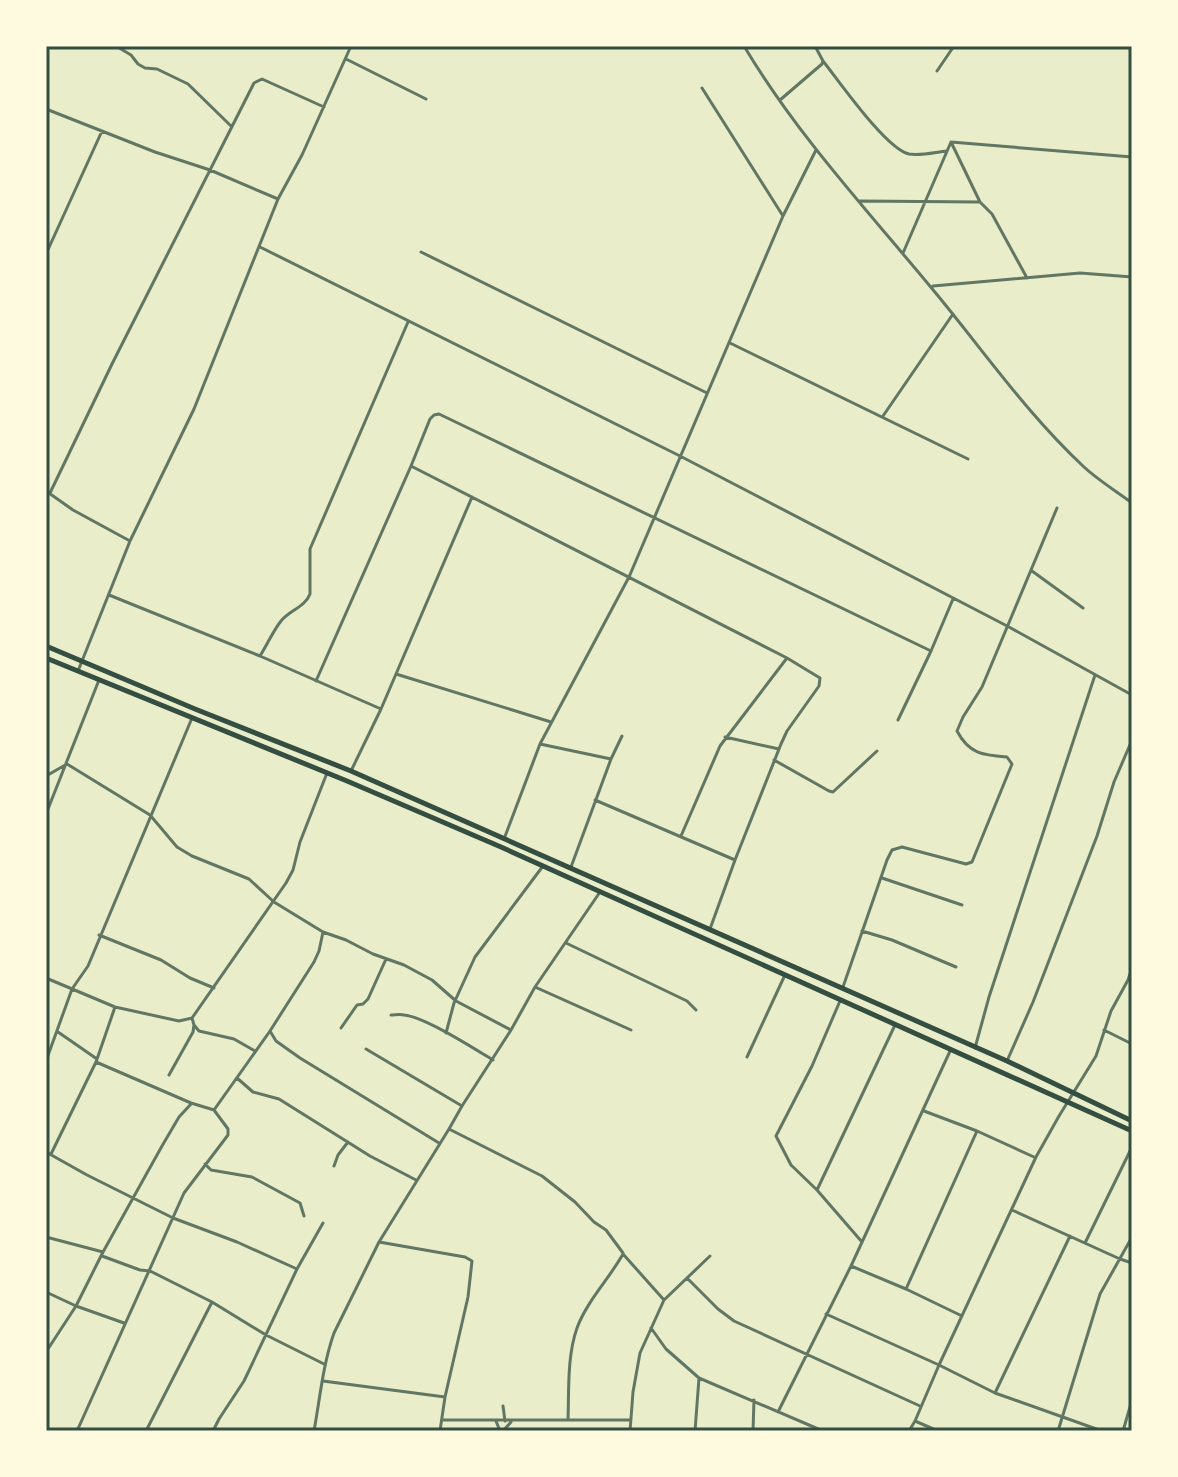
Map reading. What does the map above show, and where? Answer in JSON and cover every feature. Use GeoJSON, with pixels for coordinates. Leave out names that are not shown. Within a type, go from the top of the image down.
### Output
{"type":"FeatureCollection","features":[{"type":"Feature","properties":{"kind":"main road"},"geometry":{"type":"LineString","coordinates":[[46,646],[351,771],[571,867],[1007,1061],[1132,1121]]}},
{"type":"Feature","properties":{"kind":"main road"},"geometry":{"type":"LineString","coordinates":[[46,658],[543,866],[1132,1131]]}},
{"type":"Feature","properties":{"kind":"street"},"geometry":{"type":"LineString","coordinates":[[116,46],[145,68],[157,69],[188,84],[231,126]]}},
{"type":"Feature","properties":{"kind":"street"},"geometry":{"type":"LineString","coordinates":[[78,671],[130,541],[194,409],[278,199],[351,46]]}},
{"type":"Feature","properties":{"kind":"street"},"geometry":{"type":"LineString","coordinates":[[744,46],[816,150],[1014,390],[1086,469],[1132,503]]}},
{"type":"Feature","properties":{"kind":"street"},"geometry":{"type":"LineString","coordinates":[[815,46],[823,61],[879,132],[905,153],[947,151]]}},
{"type":"Feature","properties":{"kind":"street"},"geometry":{"type":"LineString","coordinates":[[937,71],[954,46]]}},
{"type":"Feature","properties":{"kind":"street"},"geometry":{"type":"LineString","coordinates":[[346,59],[426,99]]}},
{"type":"Feature","properties":{"kind":"street"},"geometry":{"type":"LineString","coordinates":[[780,100],[819,68],[823,61]]}},
{"type":"Feature","properties":{"kind":"street"},"geometry":{"type":"LineString","coordinates":[[130,541],[73,510],[48,492],[254,83],[262,79],[324,107]]}},
{"type":"Feature","properties":{"kind":"street"},"geometry":{"type":"LineString","coordinates":[[702,88],[783,216]]}},
{"type":"Feature","properties":{"kind":"street"},"geometry":{"type":"LineString","coordinates":[[46,109],[210,170],[278,199]]}},
{"type":"Feature","properties":{"kind":"street"},"geometry":{"type":"LineString","coordinates":[[46,254],[102,131]]}},
{"type":"Feature","properties":{"kind":"street"},"geometry":{"type":"LineString","coordinates":[[903,254],[951,142]]}},
{"type":"Feature","properties":{"kind":"street"},"geometry":{"type":"LineString","coordinates":[[951,142],[1132,157]]}},
{"type":"Feature","properties":{"kind":"street"},"geometry":{"type":"LineString","coordinates":[[951,142],[980,202],[992,214],[1027,278]]}},
{"type":"Feature","properties":{"kind":"street"},"geometry":{"type":"LineString","coordinates":[[504,839],[540,744],[629,577],[783,216],[816,150]]}},
{"type":"Feature","properties":{"kind":"street"},"geometry":{"type":"LineString","coordinates":[[859,201],[980,202]]}},
{"type":"Feature","properties":{"kind":"street"},"geometry":{"type":"LineString","coordinates":[[260,247],[680,456],[1009,627],[1132,695]]}},
{"type":"Feature","properties":{"kind":"street"},"geometry":{"type":"LineString","coordinates":[[421,252],[707,393]]}},
{"type":"Feature","properties":{"kind":"street"},"geometry":{"type":"LineString","coordinates":[[931,287],[1080,273],[1132,277]]}},
{"type":"Feature","properties":{"kind":"street"},"geometry":{"type":"LineString","coordinates":[[882,417],[953,314]]}},
{"type":"Feature","properties":{"kind":"street"},"geometry":{"type":"LineString","coordinates":[[260,656],[281,621],[308,600],[310,549],[408,322]]}},
{"type":"Feature","properties":{"kind":"street"},"geometry":{"type":"LineString","coordinates":[[730,343],[968,459]]}},
{"type":"Feature","properties":{"kind":"street"},"geometry":{"type":"LineString","coordinates":[[316,681],[430,419],[439,414],[931,651]]}},
{"type":"Feature","properties":{"kind":"street"},"geometry":{"type":"LineString","coordinates":[[411,466],[787,658],[821,680],[787,731],[774,760],[710,929]]}},
{"type":"Feature","properties":{"kind":"street"},"geometry":{"type":"LineString","coordinates":[[351,771],[472,497]]}},
{"type":"Feature","properties":{"kind":"street"},"geometry":{"type":"LineString","coordinates":[[842,989],[892,850],[902,847],[966,864],[972,862],[1012,764],[1007,757],[983,755],[973,750],[957,731],[982,687],[1009,627],[1057,508]]}},
{"type":"Feature","properties":{"kind":"street"},"geometry":{"type":"LineString","coordinates":[[1032,571],[1083,608]]}},
{"type":"Feature","properties":{"kind":"street"},"geometry":{"type":"LineString","coordinates":[[109,595],[381,709]]}},
{"type":"Feature","properties":{"kind":"street"},"geometry":{"type":"LineString","coordinates":[[898,720],[953,599]]}},
{"type":"Feature","properties":{"kind":"street"},"geometry":{"type":"LineString","coordinates":[[681,836],[725,737],[787,658]]}},
{"type":"Feature","properties":{"kind":"street"},"geometry":{"type":"LineString","coordinates":[[396,674],[551,722]]}},
{"type":"Feature","properties":{"kind":"street"},"geometry":{"type":"LineString","coordinates":[[975,1048],[1095,675]]}},
{"type":"Feature","properties":{"kind":"street"},"geometry":{"type":"LineString","coordinates":[[46,814],[99,680]]}},
{"type":"Feature","properties":{"kind":"street"},"geometry":{"type":"LineString","coordinates":[[46,1061],[72,989],[88,966],[192,718]]}},
{"type":"Feature","properties":{"kind":"street"},"geometry":{"type":"LineString","coordinates":[[571,867],[622,736]]}},
{"type":"Feature","properties":{"kind":"street"},"geometry":{"type":"LineString","coordinates":[[725,737],[779,749]]}},
{"type":"Feature","properties":{"kind":"street"},"geometry":{"type":"LineString","coordinates":[[1007,1061],[1033,1002],[1132,740]]}},
{"type":"Feature","properties":{"kind":"street"},"geometry":{"type":"LineString","coordinates":[[540,744],[611,759]]}},
{"type":"Feature","properties":{"kind":"street"},"geometry":{"type":"LineString","coordinates":[[774,760],[833,792],[877,751]]}},
{"type":"Feature","properties":{"kind":"street"},"geometry":{"type":"LineString","coordinates":[[46,776],[67,764]]}},
{"type":"Feature","properties":{"kind":"street"},"geometry":{"type":"LineString","coordinates":[[67,764],[150,815],[177,847],[206,863],[249,879],[274,902],[323,932],[404,965],[432,980],[456,1001],[511,1030]]}},
{"type":"Feature","properties":{"kind":"street"},"geometry":{"type":"LineString","coordinates":[[46,978],[115,1007],[179,1021],[192,1018],[293,870],[300,842],[327,773]]}},
{"type":"Feature","properties":{"kind":"street"},"geometry":{"type":"LineString","coordinates":[[595,800],[735,860]]}},
{"type":"Feature","properties":{"kind":"street"},"geometry":{"type":"LineString","coordinates":[[446,1033],[475,957],[543,866]]}},
{"type":"Feature","properties":{"kind":"street"},"geometry":{"type":"LineString","coordinates":[[881,877],[962,905]]}},
{"type":"Feature","properties":{"kind":"street"},"geometry":{"type":"LineString","coordinates":[[314,1431],[324,1364],[334,1333],[379,1242],[535,987],[600,892]]}},
{"type":"Feature","properties":{"kind":"street"},"geometry":{"type":"LineString","coordinates":[[862,931],[956,967]]}},
{"type":"Feature","properties":{"kind":"street"},"geometry":{"type":"LineString","coordinates":[[214,1110],[314,962],[323,932]]}},
{"type":"Feature","properties":{"kind":"street"},"geometry":{"type":"LineString","coordinates":[[99,935],[161,960],[214,988]]}},
{"type":"Feature","properties":{"kind":"street"},"geometry":{"type":"LineString","coordinates":[[566,943],[687,1001],[696,1010]]}},
{"type":"Feature","properties":{"kind":"street"},"geometry":{"type":"LineString","coordinates":[[341,1028],[357,1005],[368,999],[386,959]]}},
{"type":"Feature","properties":{"kind":"street"},"geometry":{"type":"LineString","coordinates":[[909,1431],[1036,1157],[1096,1056],[1111,1011],[1130,981],[1132,968]]}},
{"type":"Feature","properties":{"kind":"street"},"geometry":{"type":"LineString","coordinates":[[747,1057],[785,976]]}},
{"type":"Feature","properties":{"kind":"street"},"geometry":{"type":"LineString","coordinates":[[535,987],[631,1030]]}},
{"type":"Feature","properties":{"kind":"street"},"geometry":{"type":"LineString","coordinates":[[840,1001],[812,1066],[776,1136],[791,1165],[862,1242]]}},
{"type":"Feature","properties":{"kind":"street"},"geometry":{"type":"LineString","coordinates":[[51,1154],[97,1060],[115,1007]]}},
{"type":"Feature","properties":{"kind":"street"},"geometry":{"type":"LineString","coordinates":[[391,1015],[406,1015],[493,1060]]}},
{"type":"Feature","properties":{"kind":"street"},"geometry":{"type":"LineString","coordinates":[[192,1018],[199,1031],[234,1039],[256,1051]]}},
{"type":"Feature","properties":{"kind":"street"},"geometry":{"type":"LineString","coordinates":[[169,1075],[186,1047],[194,1025]]}},
{"type":"Feature","properties":{"kind":"street"},"geometry":{"type":"LineString","coordinates":[[817,1190],[895,1025]]}},
{"type":"Feature","properties":{"kind":"street"},"geometry":{"type":"LineString","coordinates":[[1104,1030],[1132,1044]]}},
{"type":"Feature","properties":{"kind":"street"},"geometry":{"type":"LineString","coordinates":[[270,1031],[276,1041],[300,1058],[439,1143]]}},
{"type":"Feature","properties":{"kind":"street"},"geometry":{"type":"LineString","coordinates":[[58,1032],[97,1060],[191,1103],[214,1110],[228,1129],[228,1135],[184,1193],[77,1431]]}},
{"type":"Feature","properties":{"kind":"street"},"geometry":{"type":"LineString","coordinates":[[366,1049],[462,1106]]}},
{"type":"Feature","properties":{"kind":"street"},"geometry":{"type":"LineString","coordinates":[[778,1412],[851,1266],[951,1049]]}},
{"type":"Feature","properties":{"kind":"street"},"geometry":{"type":"LineString","coordinates":[[237,1078],[253,1092],[279,1099],[416,1180]]}},
{"type":"Feature","properties":{"kind":"street"},"geometry":{"type":"LineString","coordinates":[[46,1352],[76,1306],[179,1117],[191,1103]]}},
{"type":"Feature","properties":{"kind":"street"},"geometry":{"type":"LineString","coordinates":[[924,1111],[1036,1157]]}},
{"type":"Feature","properties":{"kind":"street"},"geometry":{"type":"LineString","coordinates":[[449,1129],[542,1176],[575,1202],[606,1230],[664,1300]]}},
{"type":"Feature","properties":{"kind":"street"},"geometry":{"type":"LineString","coordinates":[[906,1289],[977,1131]]}},
{"type":"Feature","properties":{"kind":"street"},"geometry":{"type":"LineString","coordinates":[[334,1166],[348,1142]]}},
{"type":"Feature","properties":{"kind":"street"},"geometry":{"type":"LineString","coordinates":[[1085,1243],[1132,1147]]}},
{"type":"Feature","properties":{"kind":"street"},"geometry":{"type":"LineString","coordinates":[[46,1152],[132,1199],[297,1269]]}},
{"type":"Feature","properties":{"kind":"street"},"geometry":{"type":"LineString","coordinates":[[205,1164],[211,1170],[252,1177],[300,1203],[304,1216]]}},
{"type":"Feature","properties":{"kind":"street"},"geometry":{"type":"LineString","coordinates":[[1012,1210],[1132,1263]]}},
{"type":"Feature","properties":{"kind":"street"},"geometry":{"type":"LineString","coordinates":[[214,1431],[244,1381],[297,1269],[323,1223]]}},
{"type":"Feature","properties":{"kind":"street"},"geometry":{"type":"LineString","coordinates":[[995,1393],[1070,1236]]}},
{"type":"Feature","properties":{"kind":"street"},"geometry":{"type":"LineString","coordinates":[[46,1237],[150,1271],[324,1364]]}},
{"type":"Feature","properties":{"kind":"street"},"geometry":{"type":"LineString","coordinates":[[1058,1431],[1095,1307],[1132,1237]]}},
{"type":"Feature","properties":{"kind":"street"},"geometry":{"type":"LineString","coordinates":[[379,1242],[465,1257],[472,1261],[468,1297],[440,1431]]}},
{"type":"Feature","properties":{"kind":"street"},"geometry":{"type":"LineString","coordinates":[[568,1420],[572,1350],[577,1327],[623,1254]]}},
{"type":"Feature","properties":{"kind":"street"},"geometry":{"type":"LineString","coordinates":[[630,1431],[638,1362],[651,1328],[664,1300],[710,1256]]}},
{"type":"Feature","properties":{"kind":"street"},"geometry":{"type":"LineString","coordinates":[[851,1266],[962,1316]]}},
{"type":"Feature","properties":{"kind":"street"},"geometry":{"type":"LineString","coordinates":[[687,1278],[734,1321],[922,1406]]}},
{"type":"Feature","properties":{"kind":"street"},"geometry":{"type":"LineString","coordinates":[[46,1292],[125,1323]]}},
{"type":"Feature","properties":{"kind":"street"},"geometry":{"type":"LineString","coordinates":[[146,1431],[212,1302]]}},
{"type":"Feature","properties":{"kind":"street"},"geometry":{"type":"LineString","coordinates":[[826,1314],[995,1393],[1102,1431]]}},
{"type":"Feature","properties":{"kind":"street"},"geometry":{"type":"LineString","coordinates":[[651,1328],[666,1349],[699,1378],[823,1431]]}},
{"type":"Feature","properties":{"kind":"street"},"geometry":{"type":"LineString","coordinates":[[695,1431],[699,1378]]}},
{"type":"Feature","properties":{"kind":"street"},"geometry":{"type":"LineString","coordinates":[[323,1381],[445,1397]]}},
{"type":"Feature","properties":{"kind":"street"},"geometry":{"type":"LineString","coordinates":[[753,1431],[754,1400]]}},
{"type":"Feature","properties":{"kind":"street"},"geometry":{"type":"LineString","coordinates":[[1123,1431],[1132,1400]]}},
{"type":"Feature","properties":{"kind":"street"},"geometry":{"type":"LineString","coordinates":[[503,1406],[505,1421]]}},
{"type":"Feature","properties":{"kind":"street"},"geometry":{"type":"LineString","coordinates":[[442,1420],[630,1420]]}},
{"type":"Feature","properties":{"kind":"street"},"geometry":{"type":"LineString","coordinates":[[496,1421],[502,1431],[512,1421]]}},
{"type":"Feature","properties":{"kind":"street"},"geometry":{"type":"LineString","coordinates":[[915,1421],[938,1431]]}},
{"type":"Feature","properties":{"kind":"street"},"geometry":{"type":"LineString","coordinates":[[46,1428],[53,1431]]}}]}
